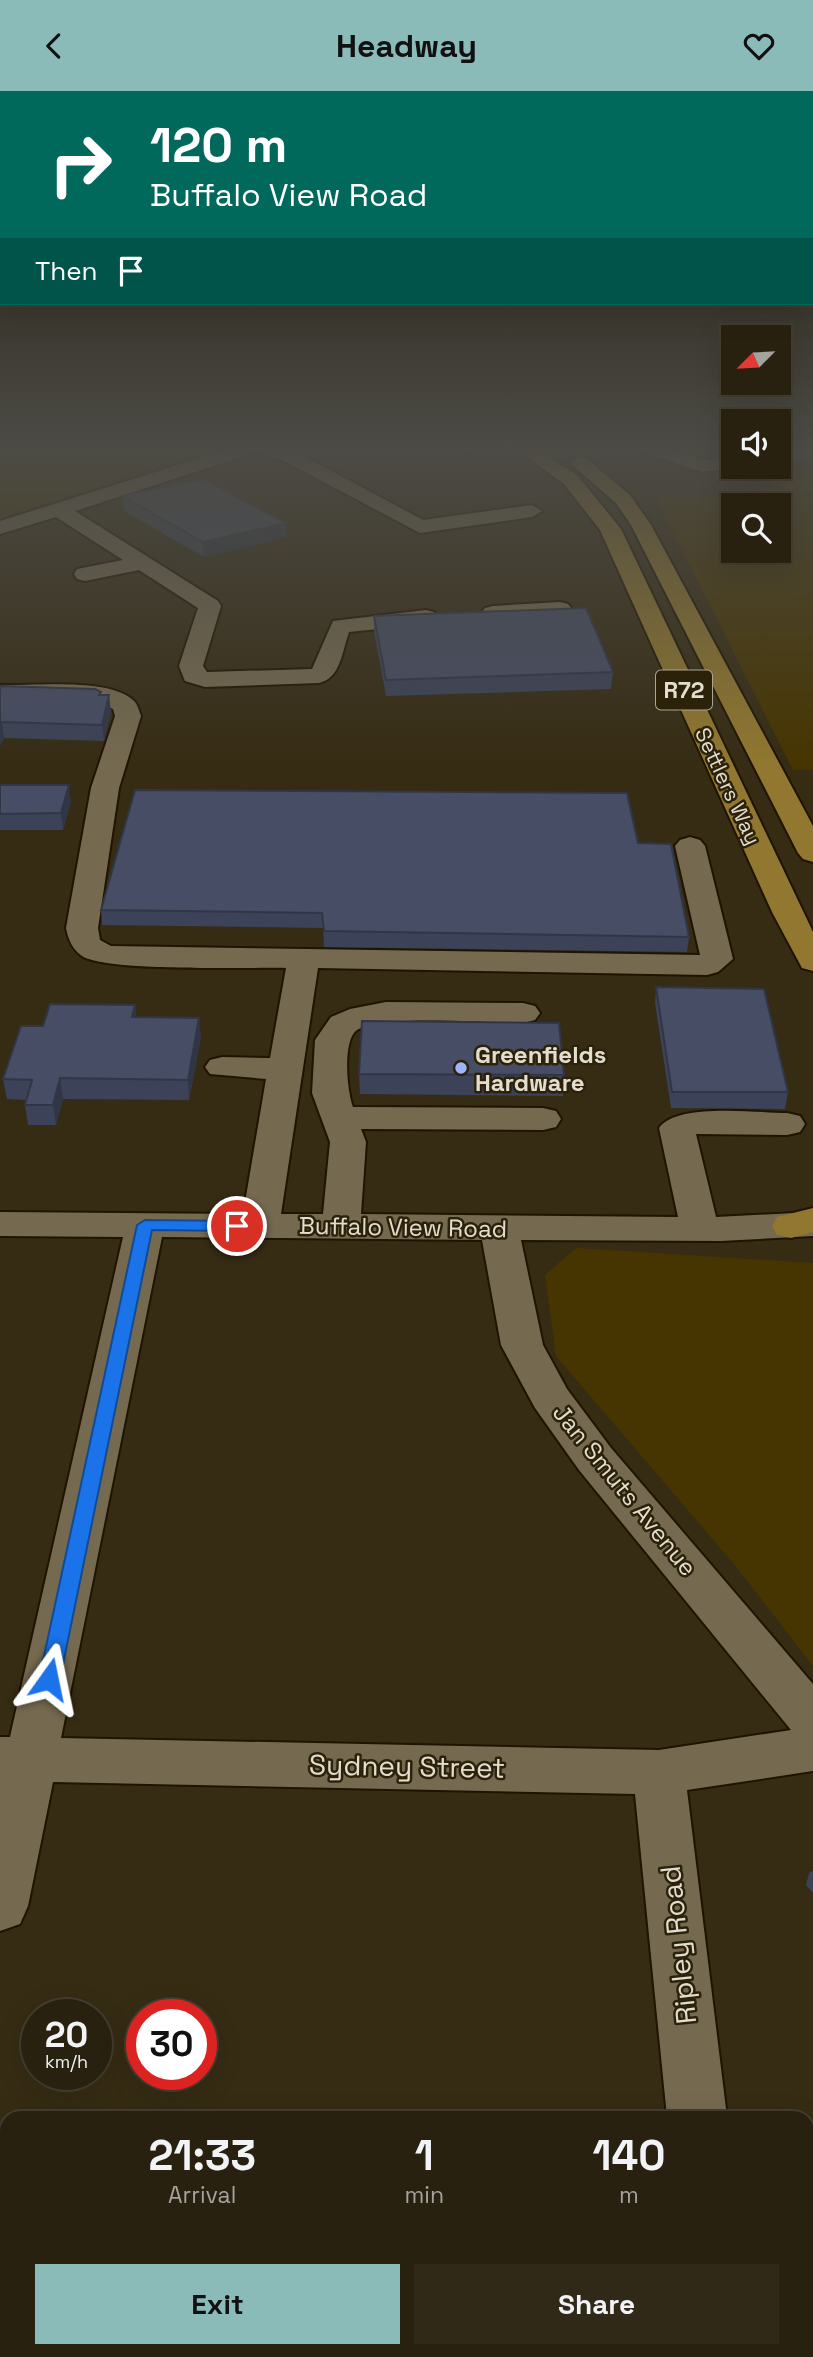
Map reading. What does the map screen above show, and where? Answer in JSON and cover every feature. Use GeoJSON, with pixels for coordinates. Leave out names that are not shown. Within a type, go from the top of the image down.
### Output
{"type":"FeatureCollection","features":[{"type":"Feature","properties":{"kind":"main road","name":"Settlers Way"},"geometry":{"type":"LineString","coordinates":[[621,553],[787,912],[813,961]]}},
{"type":"Feature","properties":{"kind":"main road","name":"Settlers Way"},"geometry":{"type":"LineString","coordinates":[[656,553],[813,853]]}},
{"type":"Feature","properties":{"kind":"street"},"geometry":{"type":"LineString","coordinates":[[127,553],[210,606],[191,666],[194,676],[205,680],[319,676],[328,668],[333,638],[341,626],[446,615]]}},
{"type":"Feature","properties":{"kind":"street"},"geometry":{"type":"LineString","coordinates":[[85,574],[143,563]]}},
{"type":"Feature","properties":{"kind":"street"},"geometry":{"type":"LineString","coordinates":[[473,614],[560,609]]}},
{"type":"Feature","properties":{"kind":"street"},"geometry":{"type":"LineString","coordinates":[[0,693],[102,694],[124,705],[128,716],[105,788],[82,928],[83,940],[91,950],[133,956],[303,960],[715,963],[718,959],[691,846]]}},
{"type":"Feature","properties":{"kind":"street"},"geometry":{"type":"LineString","coordinates":[[260,1226],[303,960]]}},
{"type":"Feature","properties":{"kind":"street"},"geometry":{"type":"LineString","coordinates":[[341,1227],[348,1142],[330,1093],[332,1040],[343,1024],[362,1016],[386,1012],[523,1013]]}},
{"type":"Feature","properties":{"kind":"street"},"geometry":{"type":"LineString","coordinates":[[222,1067],[285,1069]]}},
{"type":"Feature","properties":{"kind":"street"},"geometry":{"type":"LineString","coordinates":[[339,1118],[543,1119]]}},
{"type":"Feature","properties":{"kind":"street"},"geometry":{"type":"LineString","coordinates":[[711,1229],[677,1128],[689,1123],[786,1124]]}},
{"type":"Feature","properties":{"kind":"street","name":"Buffalo View Road"},"geometry":{"type":"LineString","coordinates":[[0,1224],[499,1229],[808,1228]]}},
{"type":"Feature","properties":{"kind":"street"},"geometry":{"type":"LineString","coordinates":[[0,1906],[16,1759],[145,1225]]}},
{"type":"Feature","properties":{"kind":"street","name":"Jan Smuts Avenue"},"geometry":{"type":"LineString","coordinates":[[499,1229],[522,1345],[550,1398],[596,1459],[813,1720]]}},
{"type":"Feature","properties":{"kind":"street","name":"Sydney Street"},"geometry":{"type":"LineString","coordinates":[[16,1759],[659,1772],[813,1749]]}},
{"type":"Feature","properties":{"kind":"street","name":"Ripley Road"},"geometry":{"type":"LineString","coordinates":[[659,1772],[696,2111]]}},
{"type":"Feature","properties":{"kind":"shaded area"},"geometry":{"type":"Polygon","coordinates":[[[683,553],[721,553],[721,563],[791,563],[791,553],[813,553],[813,770],[793,770],[683,553]]]}},
{"type":"Feature","properties":{"kind":"shaded area"},"geometry":{"type":"Polygon","coordinates":[[[576,1248],[813,1263],[813,1666],[738,1569],[556,1356],[545,1275],[576,1248]]]}},
{"type":"Feature","properties":{"kind":"building"},"geometry":{"type":"Polygon","coordinates":[[[586,608],[613,672],[386,680],[374,616],[586,608]]]}},
{"type":"Feature","properties":{"kind":"building"},"geometry":{"type":"Polygon","coordinates":[[[0,686],[95,689],[101,692],[99,695],[109,695],[102,725],[2,722],[0,725],[0,686]]]}},
{"type":"Feature","properties":{"kind":"building"},"geometry":{"type":"Polygon","coordinates":[[[0,785],[69,785],[61,813],[0,814],[0,785]]]}},
{"type":"Feature","properties":{"kind":"building"},"geometry":{"type":"Polygon","coordinates":[[[135,790],[627,793],[638,843],[671,844],[689,937],[324,931],[322,913],[101,910],[135,790]]]}},
{"type":"Feature","properties":{"kind":"building"},"geometry":{"type":"Polygon","coordinates":[[[656,987],[764,989],[788,1092],[672,1092],[656,987]]]}},
{"type":"Feature","properties":{"kind":"building"},"geometry":{"type":"Polygon","coordinates":[[[50,1004],[135,1005],[132,1017],[199,1018],[188,1080],[60,1078],[53,1105],[25,1105],[32,1080],[3,1079],[21,1026],[43,1026],[50,1004]]]}},
{"type":"Feature","properties":{"kind":"building","name":"Greenfields Hardware"},"geometry":{"type":"Polygon","coordinates":[[[362,1021],[559,1023],[564,1075],[359,1074],[362,1021]]]}},
{"type":"Feature","properties":{"kind":"place","name":"Greenfields Hardware"},"geometry":{"type":"Point","coordinates":[461,1068]}},
{"type":"Feature","properties":{"kind":"route"},"geometry":{"type":"LineString","coordinates":[[49,1679],[145,1225],[237,1226]]}}]}
